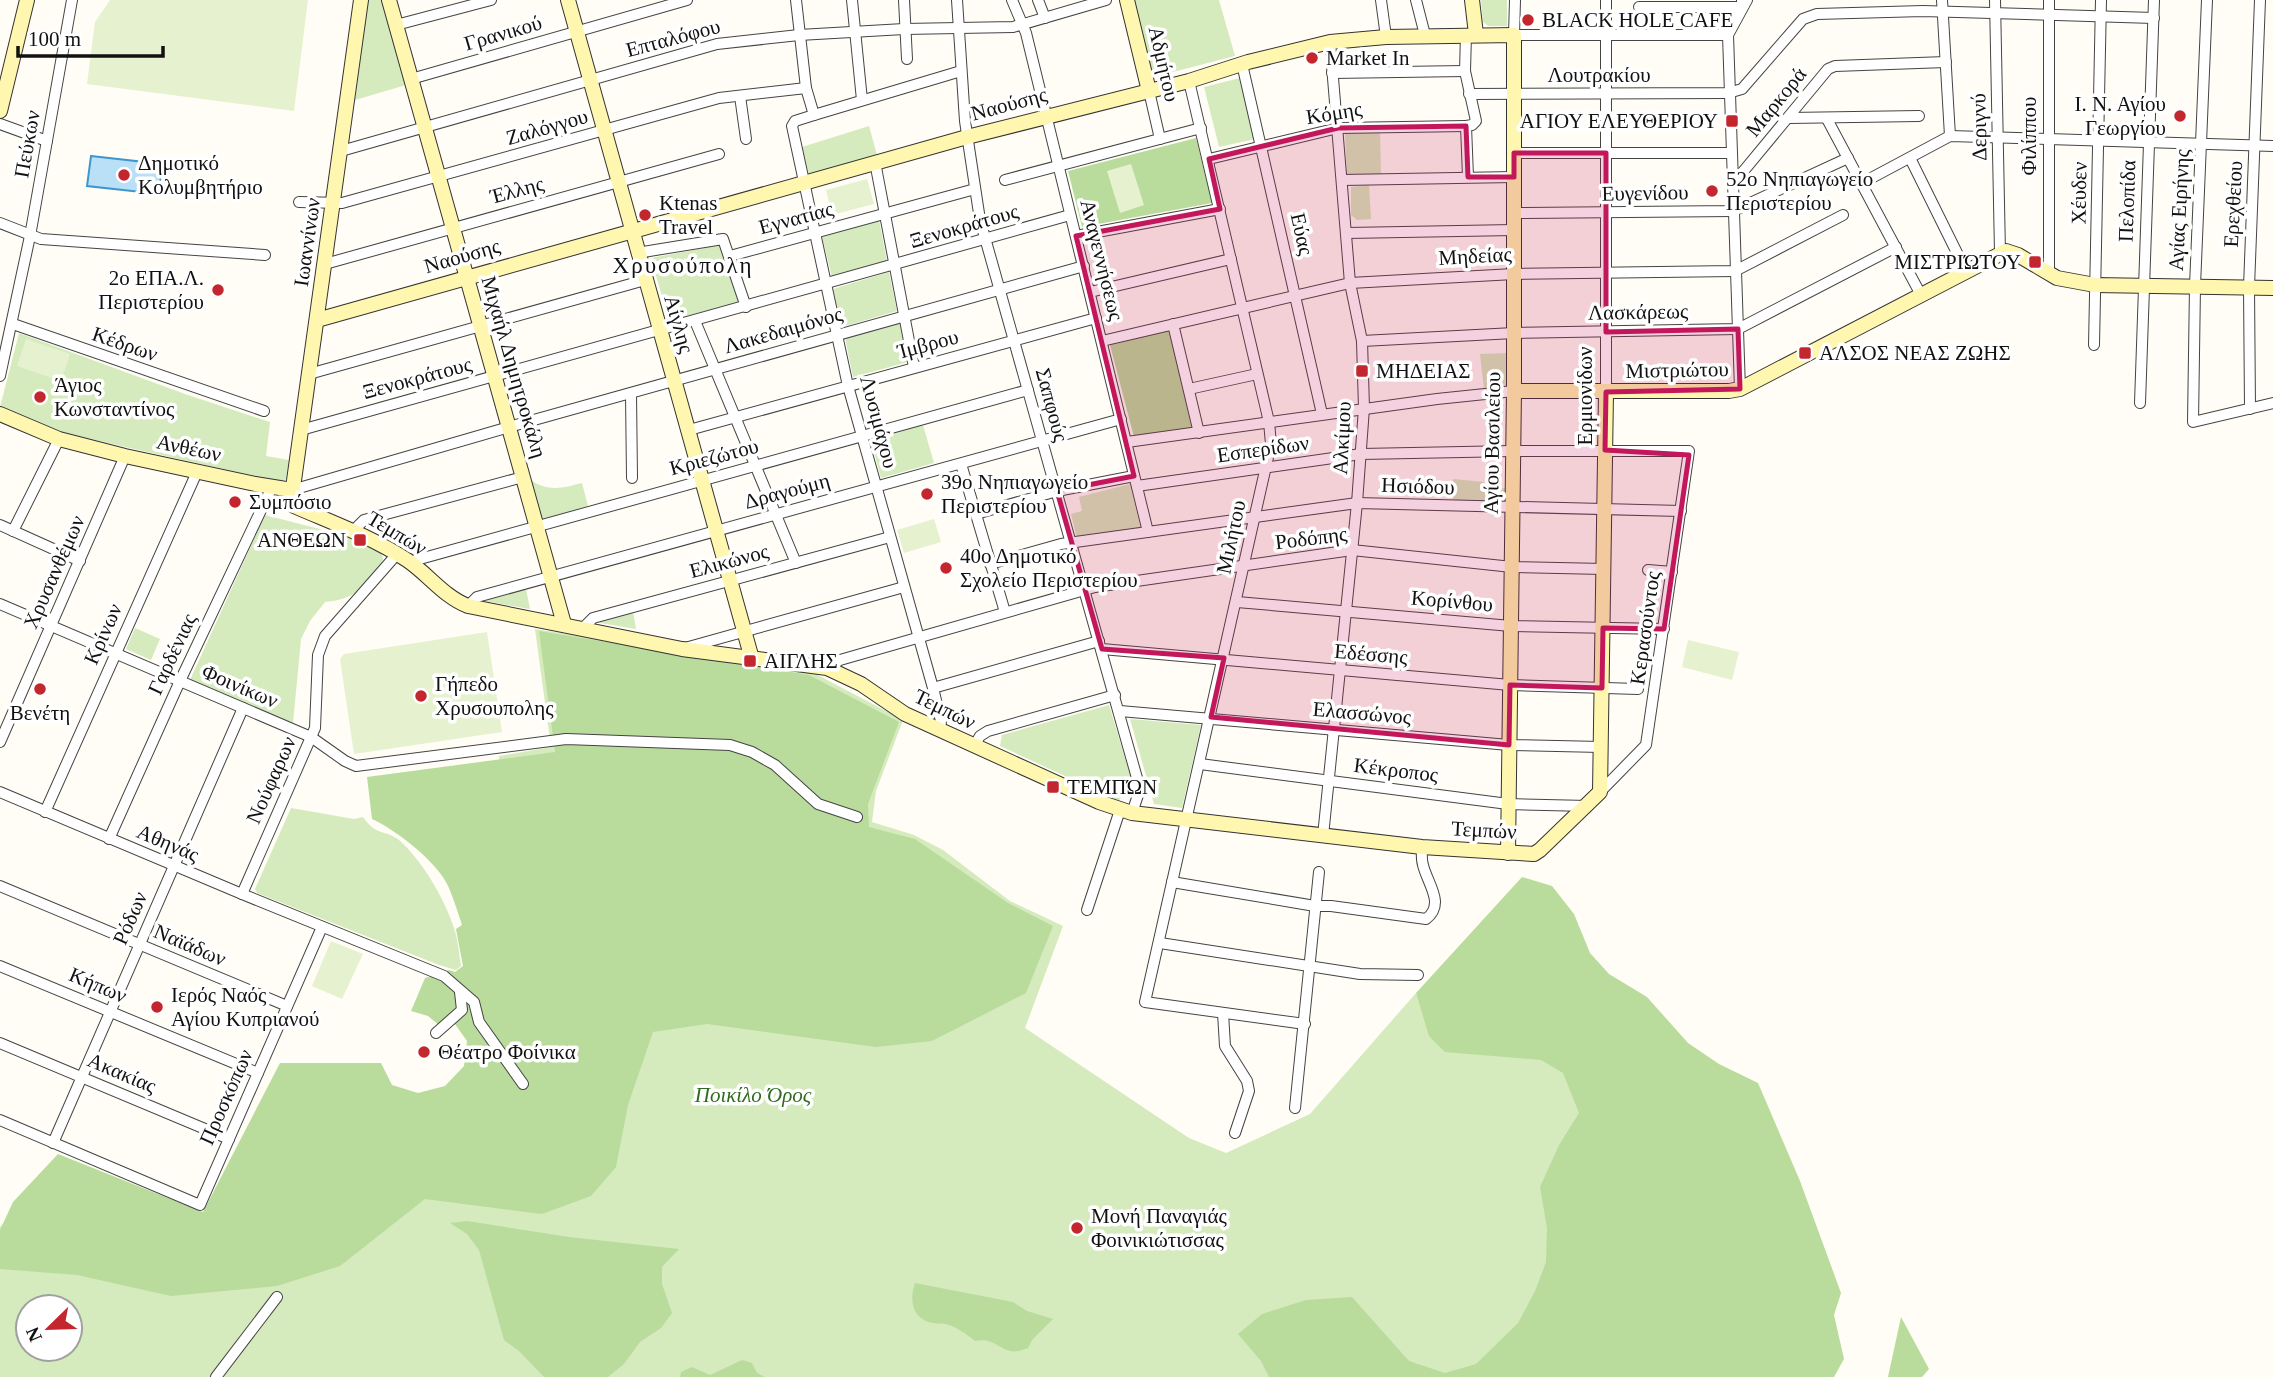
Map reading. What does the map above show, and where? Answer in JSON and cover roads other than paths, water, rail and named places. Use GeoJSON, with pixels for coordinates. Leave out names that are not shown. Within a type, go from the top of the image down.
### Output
{"type":"FeatureCollection","features":[{"type":"Feature","properties":{"kind":"street"},"geometry":{"type":"LineString","coordinates":[[0,111],[27,0]]}},
{"type":"Feature","properties":{"kind":"street","name":"Πεύκων"},"geometry":{"type":"LineString","coordinates":[[0,376],[30,236],[72,0]]}},
{"type":"Feature","properties":{"kind":"street","name":"Ιωαννίνων"},"geometry":{"type":"LineString","coordinates":[[292,490],[360,0]]}},
{"type":"Feature","properties":{"kind":"street","name":"Μιχαήλ Δημητροκάλη"},"geometry":{"type":"LineString","coordinates":[[389,0],[564,624]]}},
{"type":"Feature","properties":{"kind":"street"},"geometry":{"type":"LineString","coordinates":[[396,24],[491,0]]}},
{"type":"Feature","properties":{"kind":"street","name":"Αίγλης"},"geometry":{"type":"LineString","coordinates":[[568,0],[752,659]]}},
{"type":"Feature","properties":{"kind":"street","name":"Γρανικού"},"geometry":{"type":"LineString","coordinates":[[411,79],[687,0]]}},
{"type":"Feature","properties":{"kind":"street"},"geometry":{"type":"LineString","coordinates":[[796,0],[806,88],[814,115],[961,71]]}},
{"type":"Feature","properties":{"kind":"street"},"geometry":{"type":"LineString","coordinates":[[852,0],[862,100]]}},
{"type":"Feature","properties":{"kind":"street"},"geometry":{"type":"LineString","coordinates":[[904,0],[907,59]]}},
{"type":"Feature","properties":{"kind":"street","name":"Σαπφούς"},"geometry":{"type":"LineString","coordinates":[[957,0],[967,137],[986,240],[1137,778],[1138,795],[1126,811],[1087,910]]}},
{"type":"Feature","properties":{"kind":"street","name":"Αναγεννήσεως"},"geometry":{"type":"LineString","coordinates":[[1012,0],[1023,25],[1148,532]]}},
{"type":"Feature","properties":{"kind":"street"},"geometry":{"type":"LineString","coordinates":[[1038,0],[1045,18]]}},
{"type":"Feature","properties":{"kind":"street","name":"Επταλόφου"},"geometry":{"type":"LineString","coordinates":[[341,151],[717,44],[799,35],[1013,27],[1080,4],[1106,0]]}},
{"type":"Feature","properties":{"kind":"street","name":"Αδμήτου"},"geometry":{"type":"LineString","coordinates":[[1127,0],[1160,139]]}},
{"type":"Feature","properties":{"kind":"street"},"geometry":{"type":"LineString","coordinates":[[1381,0],[1386,37]]}},
{"type":"Feature","properties":{"kind":"street"},"geometry":{"type":"LineString","coordinates":[[1416,0],[1425,35]]}},
{"type":"Feature","properties":{"kind":"street"},"geometry":{"type":"LineString","coordinates":[[1468,177],[1466,126],[1476,121],[1465,71],[1471,34],[1472,0]]}},
{"type":"Feature","properties":{"kind":"street"},"geometry":{"type":"LineString","coordinates":[[1514,35],[1515,0]]}},
{"type":"Feature","properties":{"kind":"street","name":"Ερμιονίδων"},"geometry":{"type":"LineString","coordinates":[[1600,793],[1606,392],[1606,0]]}},
{"type":"Feature","properties":{"kind":"street"},"geometry":{"type":"LineString","coordinates":[[1942,0],[1950,136]]}},
{"type":"Feature","properties":{"kind":"street","name":"Δεριγνύ"},"geometry":{"type":"LineString","coordinates":[[1995,0],[2000,253]]}},
{"type":"Feature","properties":{"kind":"street","name":"Φιλίππου"},"geometry":{"type":"LineString","coordinates":[[2049,0],[2049,273]]}},
{"type":"Feature","properties":{"kind":"street","name":"Χέυδεν"},"geometry":{"type":"LineString","coordinates":[[2094,345],[2101,0]]}},
{"type":"Feature","properties":{"kind":"street","name":"Πελοπίδα"},"geometry":{"type":"LineString","coordinates":[[2140,403],[2154,0]]}},
{"type":"Feature","properties":{"kind":"street","name":"Αγίας Ειρήνης"},"geometry":{"type":"LineString","coordinates":[[2207,0],[2195,286],[2193,422],[2250,409]]}},
{"type":"Feature","properties":{"kind":"street","name":"Ερεχθείου"},"geometry":{"type":"LineString","coordinates":[[2250,409],[2249,287],[2260,0]]}},
{"type":"Feature","properties":{"kind":"street"},"geometry":{"type":"LineString","coordinates":[[1639,7],[1744,2],[1728,35],[1740,389]]}},
{"type":"Feature","properties":{"kind":"street"},"geometry":{"type":"LineString","coordinates":[[1728,93],[1742,89],[1803,19],[1809,16],[1943,12],[2154,18]]}},
{"type":"Feature","properties":{"kind":"street","name":"Ναούσης"},"geometry":{"type":"LineString","coordinates":[[317,320],[967,137],[1330,42],[1471,34],[1728,35]]}},
{"type":"Feature","properties":{"kind":"street","name":"Αγίου Βασιλείου"},"geometry":{"type":"LineString","coordinates":[[1508,853],[1514,391],[1514,35]]}},
{"type":"Feature","properties":{"kind":"street","name":"Αλκίμου"},"geometry":{"type":"LineString","coordinates":[[1323,836],[1364,408],[1362,341],[1350,283],[1330,42]]}},
{"type":"Feature","properties":{"kind":"street","name":"Μαρκορά"},"geometry":{"type":"LineString","coordinates":[[1732,185],[1828,69],[1835,66],[1946,62]]}},
{"type":"Feature","properties":{"kind":"street","name":"Εύας"},"geometry":{"type":"LineString","coordinates":[[1242,64],[1322,414]]}},
{"type":"Feature","properties":{"kind":"street"},"geometry":{"type":"LineString","coordinates":[[1332,74],[1465,71]]}},
{"type":"Feature","properties":{"kind":"street","name":"Μιλήτου"},"geometry":{"type":"LineString","coordinates":[[1189,81],[1269,422],[1271,444],[1145,1002],[1223,1013]]}},
{"type":"Feature","properties":{"kind":"street","name":"Ζαλόγγου"},"geometry":{"type":"LineString","coordinates":[[299,202],[333,204],[719,98],[806,88]]}},
{"type":"Feature","properties":{"kind":"street","name":"Λουτρακίου"},"geometry":{"type":"LineString","coordinates":[[1469,94],[1728,93]]}},
{"type":"Feature","properties":{"kind":"street"},"geometry":{"type":"LineString","coordinates":[[740,96],[746,139]]}},
{"type":"Feature","properties":{"kind":"street","name":"Λυσιμάχου"},"geometry":{"type":"LineString","coordinates":[[814,115],[795,121],[792,125],[848,386],[933,688],[941,721],[940,730]]}},
{"type":"Feature","properties":{"kind":"street"},"geometry":{"type":"LineString","coordinates":[[1789,118],[1919,116]]}},
{"type":"Feature","properties":{"kind":"street"},"geometry":{"type":"LineString","coordinates":[[1826,119],[1921,295]]}},
{"type":"Feature","properties":{"kind":"street"},"geometry":{"type":"LineString","coordinates":[[0,124],[47,141]]}},
{"type":"Feature","properties":{"kind":"street","name":"Κόμης"},"geometry":{"type":"LineString","coordinates":[[1209,159],[1338,128],[1466,126]]}},
{"type":"Feature","properties":{"kind":"street"},"geometry":{"type":"LineString","coordinates":[[1005,180],[1200,128]]}},
{"type":"Feature","properties":{"kind":"street"},"geometry":{"type":"LineString","coordinates":[[1862,183],[1950,136],[2273,146]]}},
{"type":"Feature","properties":{"kind":"street"},"geometry":{"type":"LineString","coordinates":[[1514,153],[1730,153]]}},
{"type":"Feature","properties":{"kind":"street","name":"Έλλης"},"geometry":{"type":"LineString","coordinates":[[325,264],[719,154]]}},
{"type":"Feature","properties":{"kind":"street","name":"Ευγενίδου"},"geometry":{"type":"LineString","coordinates":[[1514,213],[1733,211],[1848,158]]}},
{"type":"Feature","properties":{"kind":"street"},"geometry":{"type":"LineString","coordinates":[[1910,158],[1966,271]]}},
{"type":"Feature","properties":{"kind":"street"},"geometry":{"type":"LineString","coordinates":[[875,163],[914,367]]}},
{"type":"Feature","properties":{"kind":"street"},"geometry":{"type":"LineString","coordinates":[[1342,180],[1514,177]]}},
{"type":"Feature","properties":{"kind":"street","name":"Εγνατίας"},"geometry":{"type":"LineString","coordinates":[[730,257],[975,189]]}},
{"type":"Feature","properties":{"kind":"street"},"geometry":{"type":"LineString","coordinates":[[1076,236],[1220,209]]}},
{"type":"Feature","properties":{"kind":"street","name":"Ξενοκράτους"},"geometry":{"type":"LineString","coordinates":[[301,430],[1070,215]]}},
{"type":"Feature","properties":{"kind":"street","name":"Μηδείας"},"geometry":{"type":"LineString","coordinates":[[1102,341],[1350,283],[1514,274],[1735,271],[1843,215]]}},
{"type":"Feature","properties":{"kind":"street"},"geometry":{"type":"LineString","coordinates":[[0,223],[30,236],[265,255]]}},
{"type":"Feature","properties":{"kind":"street"},"geometry":{"type":"LineString","coordinates":[[1347,233],[1514,230]]}},
{"type":"Feature","properties":{"kind":"street"},"geometry":{"type":"LineString","coordinates":[[637,253],[720,239],[725,242],[746,306]]}},
{"type":"Feature","properties":{"kind":"street","name":"Λασκάρεως"},"geometry":{"type":"LineString","coordinates":[[1362,341],[1514,332],[1738,330],[1896,247]]}},
{"type":"Feature","properties":{"kind":"street"},"geometry":{"type":"LineString","coordinates":[[2000,253],[2011,252],[2063,280],[2095,285],[2273,288]]}},
{"type":"Feature","properties":{"kind":"street","name":"Μιστριώτου"},"geometry":{"type":"LineString","coordinates":[[1127,442],[1364,408],[1514,391],[1740,389],[2000,253]]}},
{"type":"Feature","properties":{"kind":"street"},"geometry":{"type":"LineString","coordinates":[[1090,292],[1231,259]]}},
{"type":"Feature","properties":{"kind":"street","name":"Λακεδαιμόνος"},"geometry":{"type":"LineString","coordinates":[[292,490],[509,426],[1084,266]]}},
{"type":"Feature","properties":{"kind":"street"},"geometry":{"type":"LineString","coordinates":[[309,374],[645,280]]}},
{"type":"Feature","properties":{"kind":"street","name":"Ίμβρου"},"geometry":{"type":"LineString","coordinates":[[689,430],[1096,318]]}},
{"type":"Feature","properties":{"kind":"street"},"geometry":{"type":"LineString","coordinates":[[695,321],[796,563]]}},
{"type":"Feature","properties":{"kind":"street","name":"Κέδρων"},"geometry":{"type":"LineString","coordinates":[[13,324],[264,411]]}},
{"type":"Feature","properties":{"kind":"street"},"geometry":{"type":"LineString","coordinates":[[1173,324],[1199,433]]}},
{"type":"Feature","properties":{"kind":"street"},"geometry":{"type":"LineString","coordinates":[[1189,389],[1257,374]]}},
{"type":"Feature","properties":{"kind":"street","name":"Κριεζώτου"},"geometry":{"type":"LineString","coordinates":[[403,558],[537,526],[1028,390]]}},
{"type":"Feature","properties":{"kind":"street"},"geometry":{"type":"LineString","coordinates":[[631,394],[632,478]]}},
{"type":"Feature","properties":{"kind":"street"},"geometry":{"type":"LineString","coordinates":[[2250,409],[2273,403]]}},
{"type":"Feature","properties":{"kind":"street","name":"Ανθέων"},"geometry":{"type":"LineString","coordinates":[[0,414],[59,439],[197,472],[292,490]]}},
{"type":"Feature","properties":{"kind":"street","name":"Δραγούμη"},"geometry":{"type":"LineString","coordinates":[[468,606],[477,597],[1121,419]]}},
{"type":"Feature","properties":{"kind":"street"},"geometry":{"type":"LineString","coordinates":[[13,531],[59,439]]}},
{"type":"Feature","properties":{"kind":"street","name":"Εσπερίδων"},"geometry":{"type":"LineString","coordinates":[[976,514],[1057,491],[1266,469],[1361,454],[1689,451]]}},
{"type":"Feature","properties":{"kind":"street","name":"Κερασούντος"},"geometry":{"type":"LineString","coordinates":[[1600,793],[1646,745],[1689,451]]}},
{"type":"Feature","properties":{"kind":"street","name":"Χρυσανθέμων"},"geometry":{"type":"LineString","coordinates":[[0,742],[125,456]]}},
{"type":"Feature","properties":{"kind":"street"},"geometry":{"type":"LineString","coordinates":[[961,464],[1005,612]]}},
{"type":"Feature","properties":{"kind":"street","name":"Κρίνων"},"geometry":{"type":"LineString","coordinates":[[45,812],[197,472]]}},
{"type":"Feature","properties":{"kind":"street"},"geometry":{"type":"LineString","coordinates":[[353,531],[364,520],[523,477]]}},
{"type":"Feature","properties":{"kind":"street","name":"Γαρδένιας"},"geometry":{"type":"LineString","coordinates":[[109,839],[272,486]]}},
{"type":"Feature","properties":{"kind":"street","name":"Τεμπών"},"geometry":{"type":"LineString","coordinates":[[292,490],[293,505],[353,531],[403,558],[453,598],[468,606],[682,649],[827,668],[860,684],[905,714],[1126,811],[1422,847],[1534,854],[1600,793]]}},
{"type":"Feature","properties":{"kind":"street","name":"Ησιόδου"},"geometry":{"type":"LineString","coordinates":[[990,564],[1071,542],[1357,503],[1513,509],[1681,511]]}},
{"type":"Feature","properties":{"kind":"street"},"geometry":{"type":"LineString","coordinates":[[0,525],[80,561]]}},
{"type":"Feature","properties":{"kind":"street","name":"Ελικώνος"},"geometry":{"type":"LineString","coordinates":[[583,628],[593,618],[890,537]]}},
{"type":"Feature","properties":{"kind":"street","name":"Ροδόπης"},"geometry":{"type":"LineString","coordinates":[[827,668],[840,660],[1084,589],[1352,550],[1512,567],[1604,569]]}},
{"type":"Feature","properties":{"kind":"street","name":"Νούφαρων"},"geometry":{"type":"LineString","coordinates":[[242,894],[312,737],[316,719],[318,655],[325,636],[403,558]]}},
{"type":"Feature","properties":{"kind":"street"},"geometry":{"type":"LineString","coordinates":[[1648,570],[1672,572]]}},
{"type":"Feature","properties":{"kind":"street"},"geometry":{"type":"LineString","coordinates":[[682,649],[904,587]]}},
{"type":"Feature","properties":{"kind":"street","name":"Κορίνθου"},"geometry":{"type":"LineString","coordinates":[[1237,602],[1511,626],[1664,629]]}},
{"type":"Feature","properties":{"kind":"street","name":"Φοινίκων"},"geometry":{"type":"LineString","coordinates":[[0,604],[312,737],[345,761],[356,765],[566,740],[730,746],[752,752],[775,765],[817,804],[857,817]]}},
{"type":"Feature","properties":{"kind":"street","name":"Εδέσσης"},"geometry":{"type":"LineString","coordinates":[[933,688],[1100,645],[1510,685],[1638,689]]}},
{"type":"Feature","properties":{"kind":"street"},"geometry":{"type":"LineString","coordinates":[[974,746],[980,736],[988,732],[1115,695]]}},
{"type":"Feature","properties":{"kind":"street","name":"Ρόδων"},"geometry":{"type":"LineString","coordinates":[[52,1143],[243,708]]}},
{"type":"Feature","properties":{"kind":"street","name":"Ελασσώνος"},"geometry":{"type":"LineString","coordinates":[[1120,711],[1211,717],[1509,746],[1601,747]]}},
{"type":"Feature","properties":{"kind":"street","name":"Κέκροπος"},"geometry":{"type":"LineString","coordinates":[[1200,764],[1508,804],[1587,806]]}},
{"type":"Feature","properties":{"kind":"street","name":"Αθηνάς"},"geometry":{"type":"LineString","coordinates":[[0,792],[444,976],[474,1002],[479,1022]]}},
{"type":"Feature","properties":{"kind":"street"},"geometry":{"type":"LineString","coordinates":[[1172,882],[1315,906],[1426,919],[1435,906],[1434,894],[1423,867],[1422,847]]}},
{"type":"Feature","properties":{"kind":"street"},"geometry":{"type":"LineString","coordinates":[[1294,1108],[1319,872]]}},
{"type":"Feature","properties":{"kind":"street","name":"Ναϊάδων"},"geometry":{"type":"LineString","coordinates":[[0,886],[287,1006]]}},
{"type":"Feature","properties":{"kind":"street","name":"Προσκόπων"},"geometry":{"type":"LineString","coordinates":[[52,1143],[200,1205],[322,927]]}},
{"type":"Feature","properties":{"kind":"street"},"geometry":{"type":"LineString","coordinates":[[1160,943],[1360,974],[1418,975]]}},
{"type":"Feature","properties":{"kind":"street","name":"Κήπων"},"geometry":{"type":"LineString","coordinates":[[0,966],[258,1073]]}},
{"type":"Feature","properties":{"kind":"street"},"geometry":{"type":"LineString","coordinates":[[460,992],[462,1010],[479,1022],[523,1084]]}},
{"type":"Feature","properties":{"kind":"street"},"geometry":{"type":"LineString","coordinates":[[436,1034],[462,1010]]}},
{"type":"Feature","properties":{"kind":"street"},"geometry":{"type":"LineString","coordinates":[[1235,1133],[1249,1091],[1247,1081],[1226,1045],[1223,1013],[1305,1024]]}},
{"type":"Feature","properties":{"kind":"street","name":"Ακακίας"},"geometry":{"type":"LineString","coordinates":[[0,1043],[229,1139]]}},
{"type":"Feature","properties":{"kind":"street"},"geometry":{"type":"LineString","coordinates":[[0,1120],[52,1143]]}},
{"type":"Feature","properties":{"kind":"street"},"geometry":{"type":"LineString","coordinates":[[216,1377],[278,1297]]}},
{"type":"Feature","properties":{"kind":"water","name":"Δημοτικό Κολυμβητήριο"},"geometry":{"type":"Polygon","coordinates":[[[91,156],[162,164],[159,194],[87,186],[91,156]]]}},
{"type":"Feature","properties":{"kind":"place","name":"BLACK HOLE CAFE"},"geometry":{"type":"Point","coordinates":[1528,20]}},
{"type":"Feature","properties":{"kind":"place","name":"Market In"},"geometry":{"type":"Point","coordinates":[1312,58]}},
{"type":"Feature","properties":{"kind":"place","name":"Ι. Ν. Αγίου Γεωργίου"},"geometry":{"type":"Point","coordinates":[2180,116]}},
{"type":"Feature","properties":{"kind":"place","name":"ΑΓΙΟΥ ΕΛΕΥΘΕΡΙΟΥ"},"geometry":{"type":"Point","coordinates":[1732,121]}},
{"type":"Feature","properties":{"kind":"place","name":"Δημοτικό Κολυμβητήριο"},"geometry":{"type":"Point","coordinates":[124,175]}},
{"type":"Feature","properties":{"kind":"place","name":"52ο Νηπιαγωγείο Περιστερίου"},"geometry":{"type":"Point","coordinates":[1712,191]}},
{"type":"Feature","properties":{"kind":"place","name":"Ktenas Travel"},"geometry":{"type":"Point","coordinates":[645,215]}},
{"type":"Feature","properties":{"kind":"place","name":"ΜΙΣΤΡΙΏΤΟΥ"},"geometry":{"type":"Point","coordinates":[2035,262]}},
{"type":"Feature","properties":{"kind":"place","name":"2ο ΕΠΑ.Λ. Περιστερίου"},"geometry":{"type":"Point","coordinates":[218,290]}},
{"type":"Feature","properties":{"kind":"place","name":"ΑΛΣΟΣ ΝΕΑΣ ΖΩΗΣ"},"geometry":{"type":"Point","coordinates":[1805,353]}},
{"type":"Feature","properties":{"kind":"place","name":"ΜΗΔΕΙΑΣ"},"geometry":{"type":"Point","coordinates":[1362,371]}},
{"type":"Feature","properties":{"kind":"place","name":"Άγιος Κωνσταντίνος"},"geometry":{"type":"Point","coordinates":[40,397]}},
{"type":"Feature","properties":{"kind":"place","name":"39ο Νηπιαγωγείο Περιστερίου"},"geometry":{"type":"Point","coordinates":[927,494]}},
{"type":"Feature","properties":{"kind":"place","name":"Συμπόσιο"},"geometry":{"type":"Point","coordinates":[235,502]}},
{"type":"Feature","properties":{"kind":"place","name":"ΑΝΘΕΩΝ"},"geometry":{"type":"Point","coordinates":[360,540]}},
{"type":"Feature","properties":{"kind":"place","name":"40ο Δημοτικό Σχολείο Περιστερίου"},"geometry":{"type":"Point","coordinates":[946,568]}},
{"type":"Feature","properties":{"kind":"place","name":"ΑΙΓΛΗΣ"},"geometry":{"type":"Point","coordinates":[750,661]}},
{"type":"Feature","properties":{"kind":"place","name":"Βενέτη"},"geometry":{"type":"Point","coordinates":[40,689]}},
{"type":"Feature","properties":{"kind":"place","name":"Γήπεδο Χρυσουπολης"},"geometry":{"type":"Point","coordinates":[421,696]}},
{"type":"Feature","properties":{"kind":"place","name":"ΤΕΜΠΏΝ"},"geometry":{"type":"Point","coordinates":[1053,787]}},
{"type":"Feature","properties":{"kind":"place","name":"Ιερός Ναός Αγίου Κυπριανού"},"geometry":{"type":"Point","coordinates":[157,1007]}},
{"type":"Feature","properties":{"kind":"place","name":"Θέατρο Φοίνικα"},"geometry":{"type":"Point","coordinates":[424,1052]}},
{"type":"Feature","properties":{"kind":"place","name":"Μονή Παναγιάς Φοινικιώτισσας"},"geometry":{"type":"Point","coordinates":[1077,1228]}},
{"type":"Feature","properties":{"kind":"district","name":"Χρυσούπολη"},"geometry":{"type":"Point","coordinates":[683,265]}},
{"type":"Feature","properties":{"kind":"park label","name":"Ποικίλο Όρος"},"geometry":{"type":"Point","coordinates":[753,1095]}}]}
